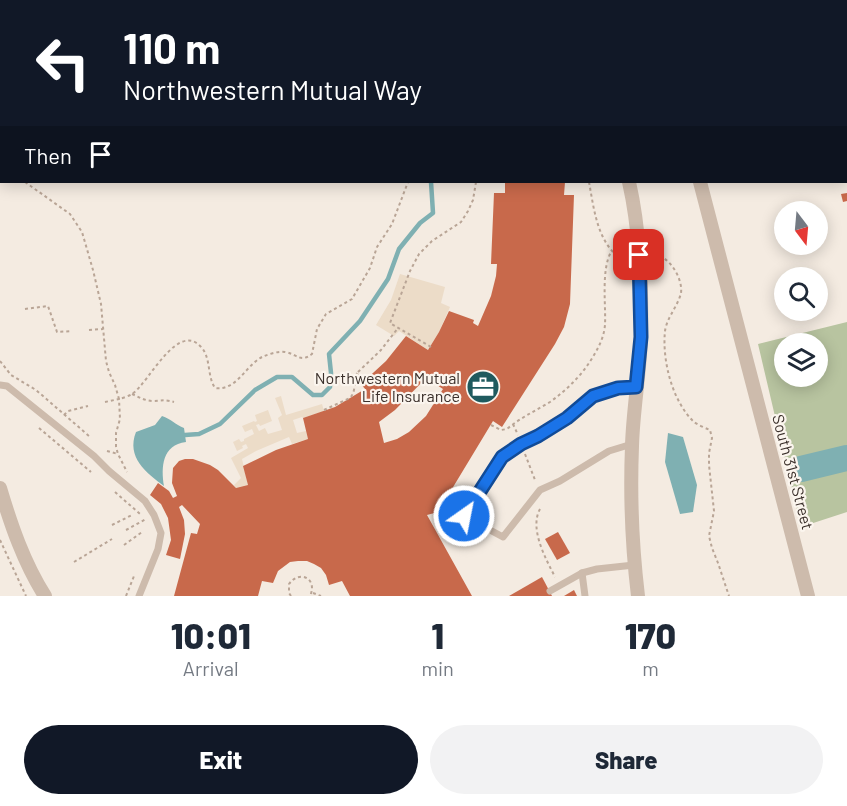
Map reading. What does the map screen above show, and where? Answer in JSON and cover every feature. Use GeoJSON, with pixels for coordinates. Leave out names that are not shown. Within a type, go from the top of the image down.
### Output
{"type":"FeatureCollection","features":[{"type":"Feature","properties":{"kind":"street"},"geometry":{"type":"LineString","coordinates":[[629,183],[639,255],[641,337],[632,444],[631,512],[634,566],[639,596]]}},
{"type":"Feature","properties":{"kind":"street","name":"South 31st Street"},"geometry":{"type":"LineString","coordinates":[[700,183],[808,596]]}},
{"type":"Feature","properties":{"kind":"street"},"geometry":{"type":"LineString","coordinates":[[0,488],[25,556],[45,596]]}},
{"type":"Feature","properties":{"kind":"lane"},"geometry":{"type":"LineString","coordinates":[[0,385],[7,386],[94,456],[145,501],[154,514],[161,533],[158,549],[139,596]]}},
{"type":"Feature","properties":{"kind":"lane"},"geometry":{"type":"LineString","coordinates":[[632,444],[609,451],[560,481],[540,490],[503,537],[464,516],[502,457],[567,418],[593,396],[618,388],[636,387]]}},
{"type":"Feature","properties":{"kind":"lane"},"geometry":{"type":"LineString","coordinates":[[550,591],[582,573],[597,569],[634,566]]}},
{"type":"Feature","properties":{"kind":"lane"},"geometry":{"type":"LineString","coordinates":[[582,573],[585,596]]}},
{"type":"Feature","properties":{"kind":"path"},"geometry":{"type":"LineString","coordinates":[[26,183],[70,214],[82,232],[98,292],[106,361],[119,399],[120,419],[116,440],[118,454],[127,473]]}},
{"type":"Feature","properties":{"kind":"path"},"geometry":{"type":"LineString","coordinates":[[105,402],[132,394],[167,352],[177,343],[185,341],[192,341],[200,345],[205,352],[211,382],[215,388],[227,387],[239,379],[252,363],[264,356],[286,352],[301,359],[312,354],[317,328],[326,314],[352,299],[370,268],[377,247],[392,224],[408,183]]}},
{"type":"Feature","properties":{"kind":"path"},"geometry":{"type":"LineString","coordinates":[[431,347],[390,323],[418,254],[432,241],[461,222],[473,200],[476,183]]}},
{"type":"Feature","properties":{"kind":"path"},"geometry":{"type":"LineString","coordinates":[[590,183],[597,222],[611,252],[621,259],[627,255]]}},
{"type":"Feature","properties":{"kind":"path"},"geometry":{"type":"LineString","coordinates":[[491,425],[501,430],[507,429],[552,400],[586,369],[601,342],[604,326],[604,292],[608,257],[611,252]]}},
{"type":"Feature","properties":{"kind":"path"},"geometry":{"type":"LineString","coordinates":[[651,254],[658,255],[673,267],[681,290],[665,330],[667,363],[672,388],[680,403],[695,423],[710,430],[712,438],[709,465],[714,512],[709,536],[711,548],[729,596]]}},
{"type":"Feature","properties":{"kind":"path"},"geometry":{"type":"LineString","coordinates":[[25,309],[48,306],[57,332],[72,331]]}},
{"type":"Feature","properties":{"kind":"path"},"geometry":{"type":"LineString","coordinates":[[324,410],[354,394],[354,378],[357,373],[381,350],[398,328]]}},
{"type":"Feature","properties":{"kind":"path"},"geometry":{"type":"LineString","coordinates":[[89,330],[103,329]]}},
{"type":"Feature","properties":{"kind":"path"},"geometry":{"type":"LineString","coordinates":[[0,361],[11,375],[36,390],[89,436]]}},
{"type":"Feature","properties":{"kind":"path"},"geometry":{"type":"LineString","coordinates":[[357,373],[364,381]]}},
{"type":"Feature","properties":{"kind":"path"},"geometry":{"type":"LineString","coordinates":[[132,394],[152,401],[163,399],[174,402]]}},
{"type":"Feature","properties":{"kind":"path"},"geometry":{"type":"LineString","coordinates":[[60,419],[68,411],[88,406]]}},
{"type":"Feature","properties":{"kind":"path"},"geometry":{"type":"LineString","coordinates":[[39,428],[91,472]]}},
{"type":"Feature","properties":{"kind":"path"},"geometry":{"type":"LineString","coordinates":[[107,452],[118,454]]}},
{"type":"Feature","properties":{"kind":"path"},"geometry":{"type":"LineString","coordinates":[[115,492],[146,519],[126,530]]}},
{"type":"Feature","properties":{"kind":"path"},"geometry":{"type":"LineString","coordinates":[[112,525],[132,515]]}},
{"type":"Feature","properties":{"kind":"path"},"geometry":{"type":"LineString","coordinates":[[124,545],[142,532]]}},
{"type":"Feature","properties":{"kind":"path"},"geometry":{"type":"LineString","coordinates":[[75,562],[112,539]]}},
{"type":"Feature","properties":{"kind":"path"},"geometry":{"type":"LineString","coordinates":[[0,540],[26,596]]}},
{"type":"Feature","properties":{"kind":"path"},"geometry":{"type":"LineString","coordinates":[[291,596],[289,584],[298,577],[310,581],[311,594],[321,596]]}},
{"type":"Feature","properties":{"kind":"green space"},"geometry":{"type":"Polygon","coordinates":[[[847,322],[847,512],[801,527],[758,344],[774,340],[774,387],[828,387],[828,333],[802,333],[847,322]]]}},
{"type":"Feature","properties":{"kind":"shaded area"},"geometry":{"type":"Polygon","coordinates":[[[400,274],[445,287],[441,303],[450,307],[428,350],[399,331],[394,336],[376,325],[391,300],[400,274]]]}},
{"type":"Feature","properties":{"kind":"shaded area"},"geometry":{"type":"Polygon","coordinates":[[[281,396],[286,415],[322,404],[324,411],[293,420],[297,433],[306,431],[308,439],[292,444],[289,437],[242,459],[248,485],[236,488],[234,485],[241,478],[231,458],[248,448],[246,444],[237,451],[233,442],[239,439],[241,442],[244,441],[254,434],[252,429],[245,432],[242,426],[257,421],[255,415],[268,410],[272,421],[260,426],[256,425],[259,431],[265,428],[268,434],[282,430],[278,418],[282,415],[275,398],[281,396]]]}},
{"type":"Feature","properties":{"kind":"water"},"geometry":{"type":"Polygon","coordinates":[[[162,416],[184,428],[186,442],[172,447],[165,458],[164,486],[139,464],[134,449],[136,432],[155,425],[162,416]]]}},
{"type":"Feature","properties":{"kind":"water"},"geometry":{"type":"Polygon","coordinates":[[[668,433],[683,437],[697,485],[693,512],[680,514],[665,462],[668,433]]]}},
{"type":"Feature","properties":{"kind":"building","name":"Northwestern Mutual Life Insurance"},"geometry":{"type":"Polygon","coordinates":[[[505,183],[565,183],[564,195],[574,195],[570,304],[564,327],[555,344],[502,427],[493,421],[438,512],[427,515],[472,596],[350,596],[342,581],[329,585],[321,568],[307,561],[298,561],[290,562],[278,571],[273,583],[262,581],[258,596],[174,596],[191,533],[197,534],[200,524],[182,505],[179,507],[184,520],[185,534],[180,559],[166,555],[171,540],[168,518],[161,504],[150,495],[158,483],[169,491],[173,498],[177,496],[172,483],[173,468],[179,461],[193,459],[218,470],[236,488],[248,485],[243,466],[276,450],[308,439],[303,418],[335,407],[365,389],[361,384],[386,361],[406,336],[428,350],[449,311],[474,320],[473,323],[478,326],[491,296],[496,276],[497,264],[491,264],[494,193],[505,193],[505,183]],[[426,378],[395,410],[379,422],[384,443],[409,432],[426,416],[443,389],[426,378]]]}},
{"type":"Feature","properties":{"kind":"building"},"geometry":{"type":"Polygon","coordinates":[[[847,193],[847,201],[843,202],[841,194],[847,193]]]}},
{"type":"Feature","properties":{"kind":"building"},"geometry":{"type":"Polygon","coordinates":[[[558,532],[570,553],[557,560],[545,539],[558,532]]]}},
{"type":"Feature","properties":{"kind":"building"},"geometry":{"type":"Polygon","coordinates":[[[542,577],[552,596],[509,596],[542,577]]]}},
{"type":"Feature","properties":{"kind":"building"},"geometry":{"type":"Polygon","coordinates":[[[574,590],[577,596],[564,596],[574,590]]]}},
{"type":"Feature","properties":{"kind":"waterway"},"geometry":{"type":"LineString","coordinates":[[185,435],[199,434],[220,424],[255,390],[277,377],[292,377],[313,395],[322,395],[330,387],[329,354],[360,321],[388,279],[399,249],[420,223],[433,213],[431,183]]}},
{"type":"Feature","properties":{"kind":"waterway"},"geometry":{"type":"LineString","coordinates":[[801,469],[847,458]]}},
{"type":"Feature","properties":{"kind":"place","name":"Northwestern Mutual Life Insurance"},"geometry":{"type":"Point","coordinates":[483,387]}},
{"type":"Feature","properties":{"kind":"route"},"geometry":{"type":"LineString","coordinates":[[464,516],[502,457],[567,418],[593,396],[618,388],[636,387],[641,337],[639,255]]}}]}
